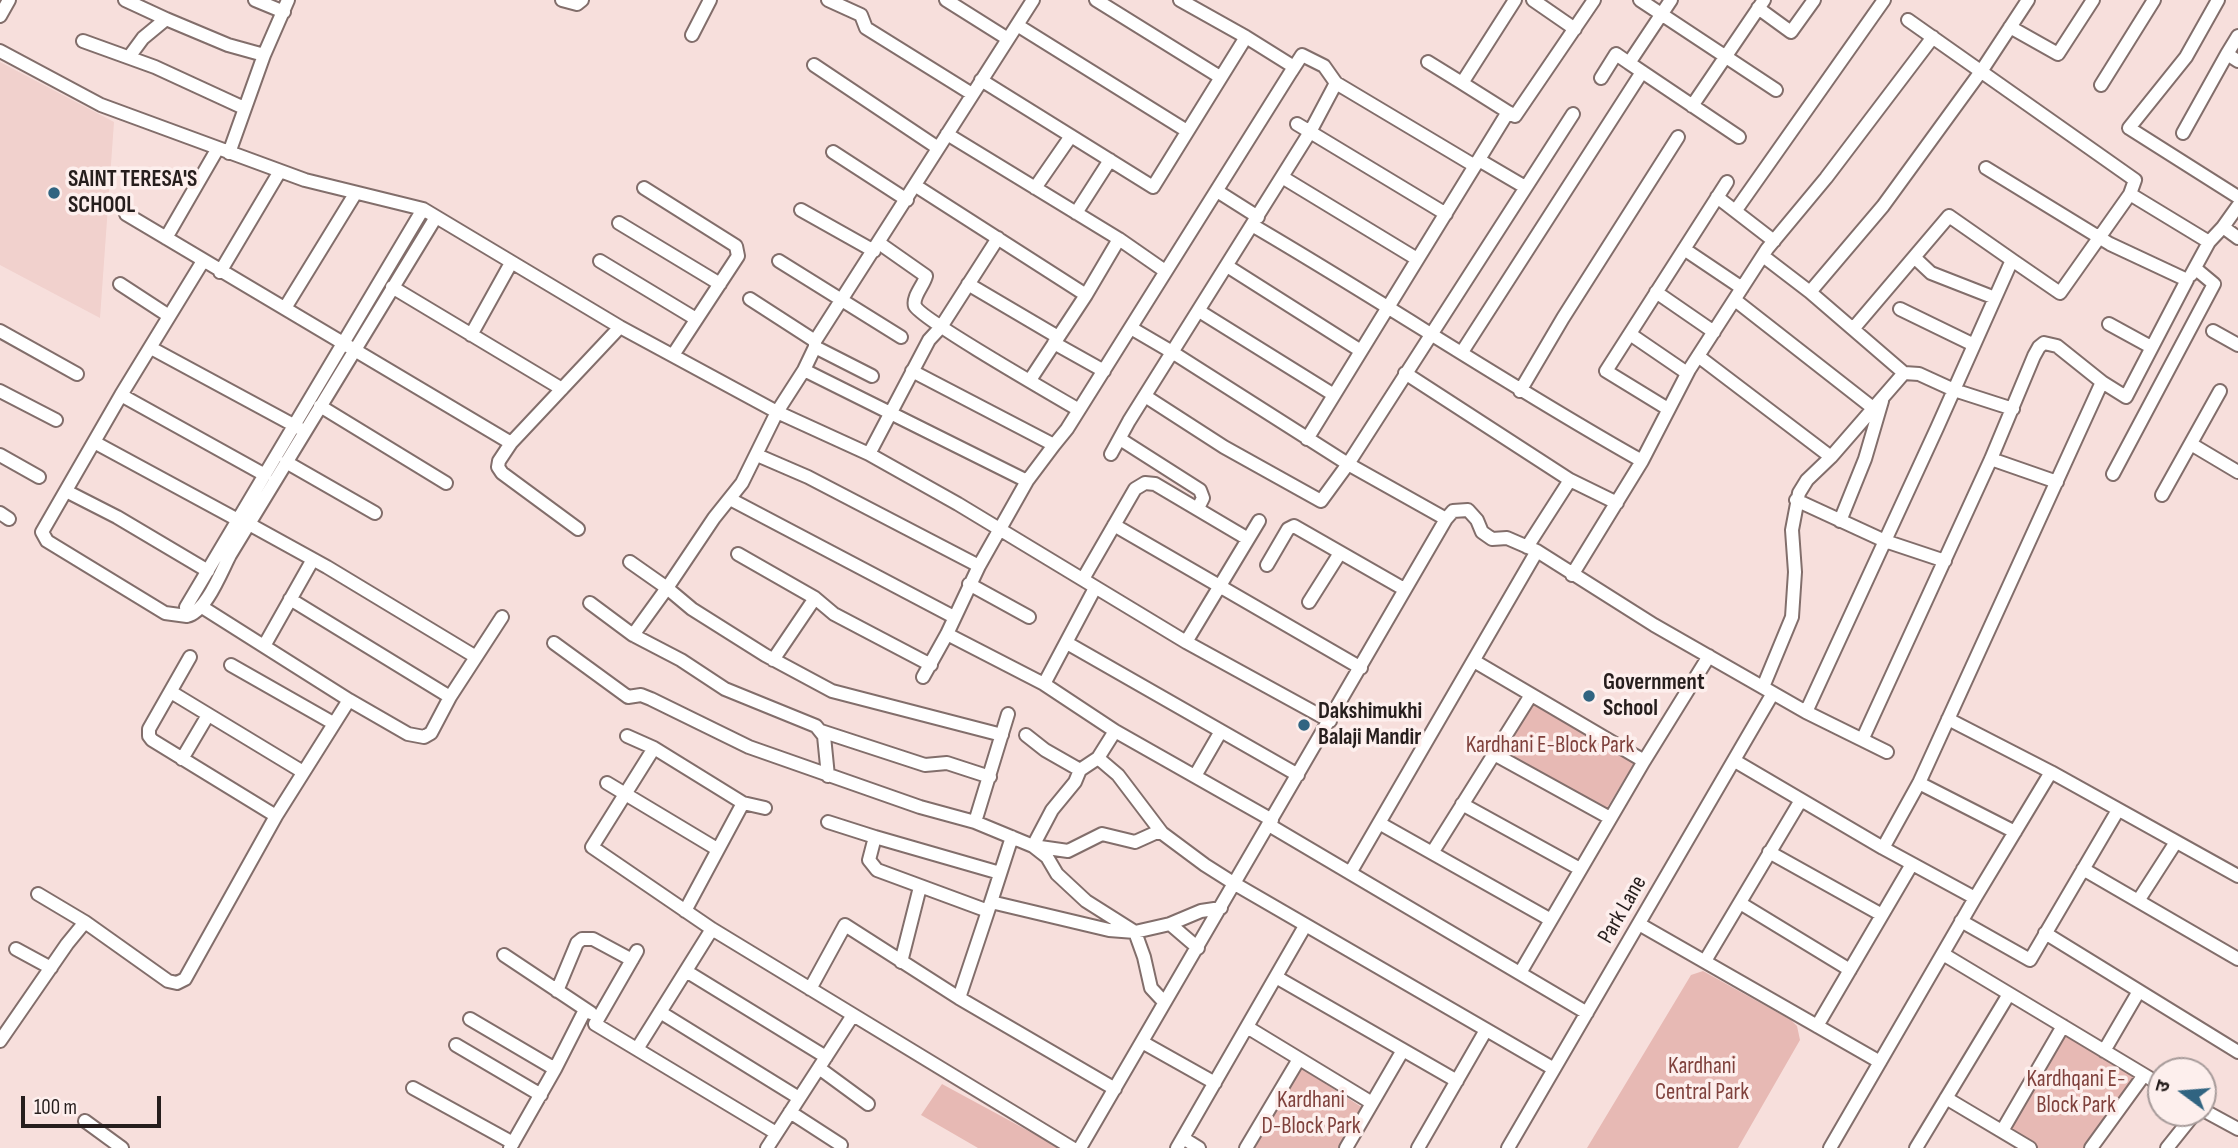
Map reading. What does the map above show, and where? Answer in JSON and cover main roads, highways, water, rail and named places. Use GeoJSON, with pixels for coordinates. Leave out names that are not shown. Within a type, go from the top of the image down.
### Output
{"type":"FeatureCollection","features":[{"type":"Feature","properties":{"kind":"place","name":"SAINT TERESA'S SCHOOL"},"geometry":{"type":"Point","coordinates":[54,193]}},
{"type":"Feature","properties":{"kind":"place","name":"Government School"},"geometry":{"type":"Point","coordinates":[1589,696]}},
{"type":"Feature","properties":{"kind":"place","name":"Dakshimukhi Balaji Mandir"},"geometry":{"type":"Point","coordinates":[1304,725]}},
{"type":"Feature","properties":{"kind":"park label","name":"Kardhani E-Block Park"},"geometry":{"type":"Point","coordinates":[1550,746]}},
{"type":"Feature","properties":{"kind":"park label","name":"Kardhani Central Park"},"geometry":{"type":"Point","coordinates":[1702,1080]}},
{"type":"Feature","properties":{"kind":"park label","name":"Kardhqani E- Block Park"},"geometry":{"type":"Point","coordinates":[2076,1093]}},
{"type":"Feature","properties":{"kind":"park label","name":"Kardhani D-Block Park"},"geometry":{"type":"Point","coordinates":[1311,1114]}}]}
